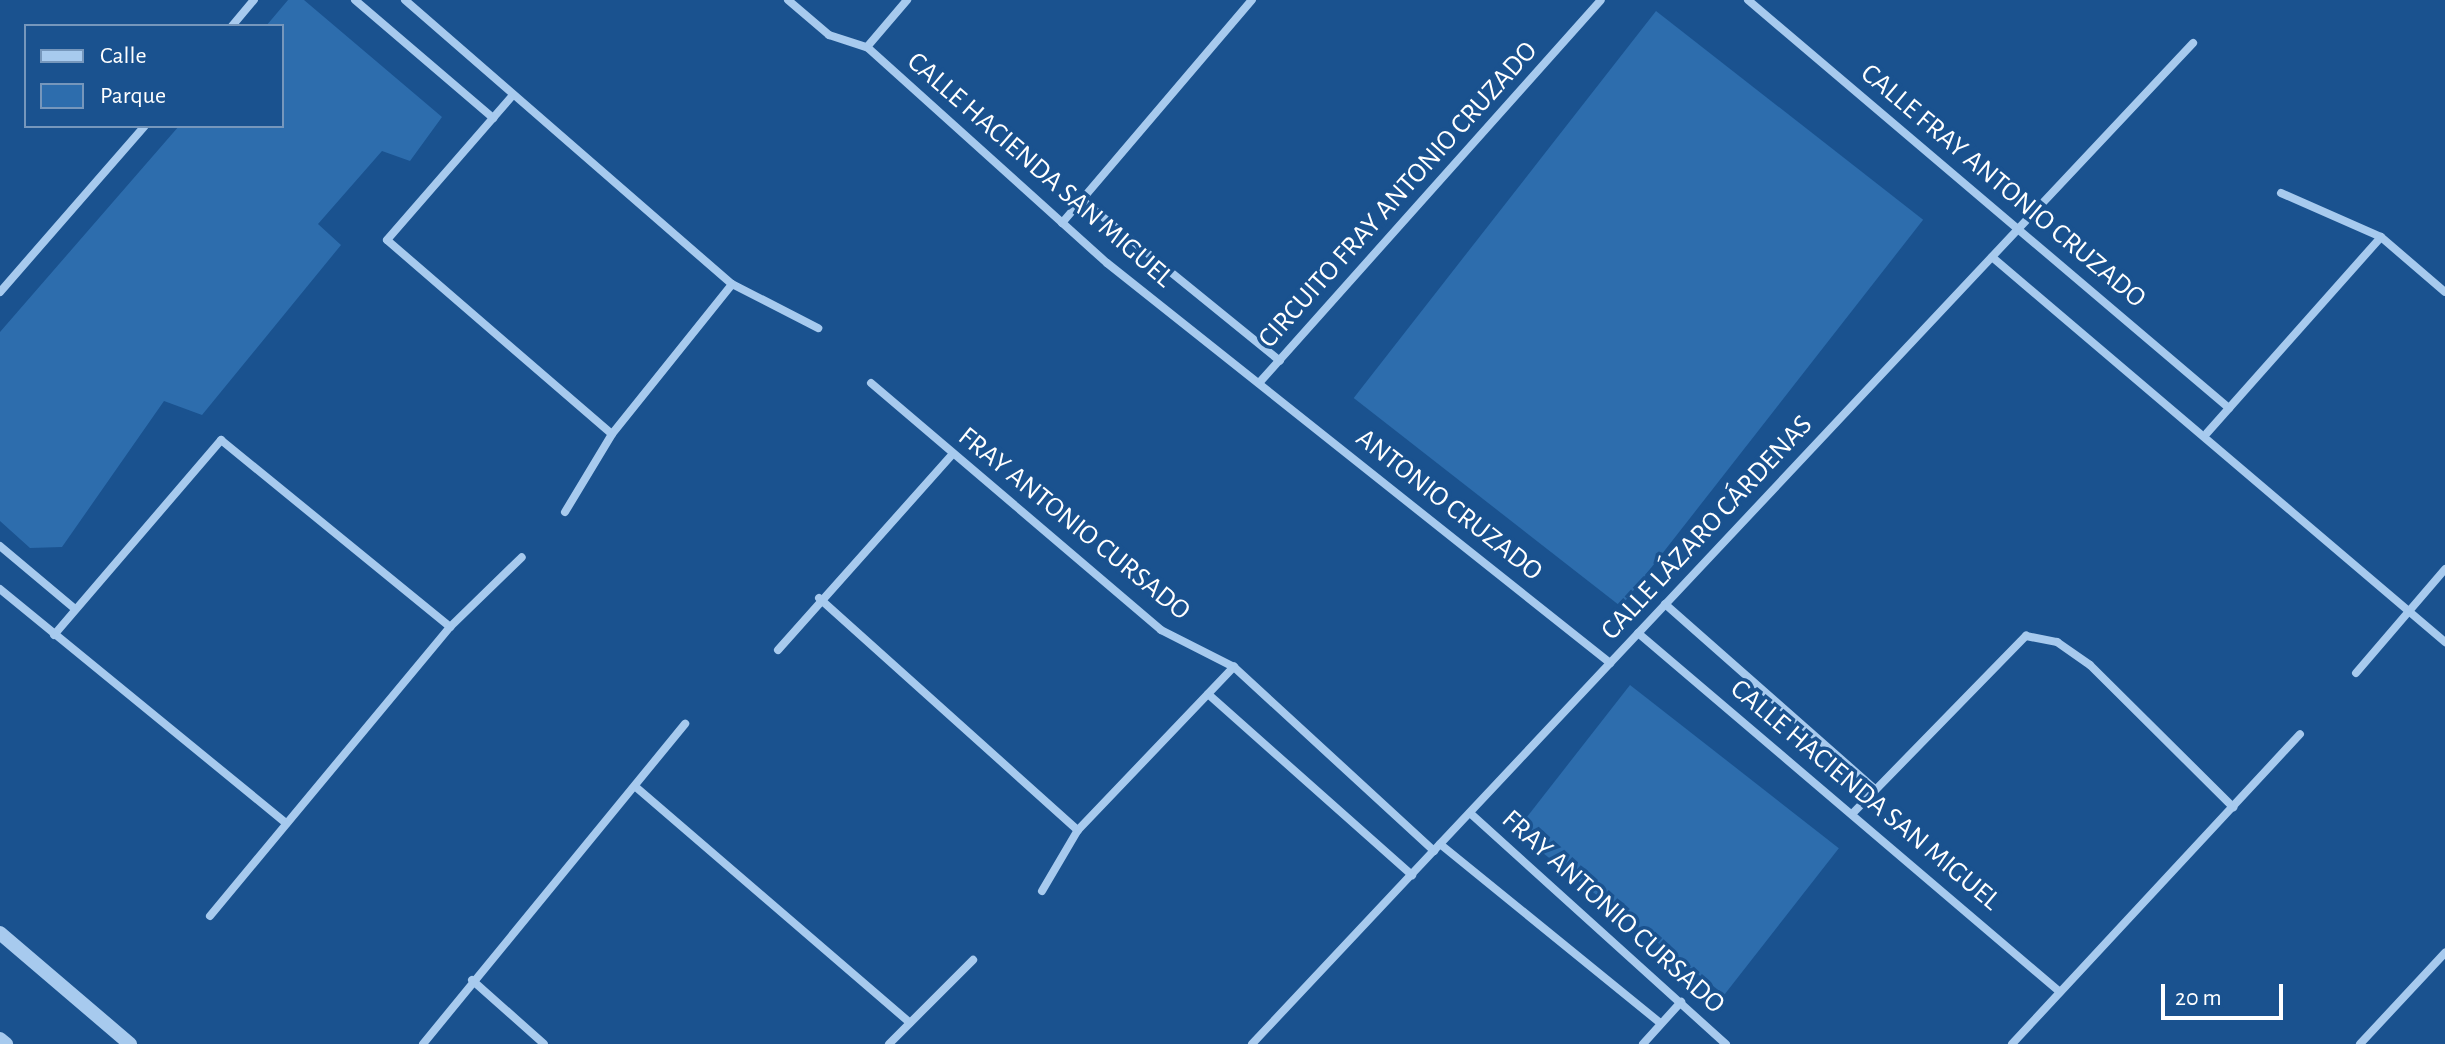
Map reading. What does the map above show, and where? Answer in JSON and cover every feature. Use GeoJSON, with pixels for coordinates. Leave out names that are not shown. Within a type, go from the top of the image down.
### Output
{"type":"FeatureCollection","features":[{"type":"Feature","properties":{"kind":"street"},"geometry":{"type":"LineString","coordinates":[[234,24],[254,0]]}},
{"type":"Feature","properties":{"kind":"street"},"geometry":{"type":"LineString","coordinates":[[355,0],[493,118]]}},
{"type":"Feature","properties":{"kind":"street"},"geometry":{"type":"LineString","coordinates":[[405,0],[732,284],[818,328]]}},
{"type":"Feature","properties":{"kind":"street","name":"CALLE HACIENDA SAN MIGUEL"},"geometry":{"type":"LineString","coordinates":[[788,0],[829,35],[867,47],[1062,223],[1259,383]]}},
{"type":"Feature","properties":{"kind":"street"},"geometry":{"type":"LineString","coordinates":[[867,47],[907,0]]}},
{"type":"Feature","properties":{"kind":"street"},"geometry":{"type":"LineString","coordinates":[[1062,223],[1252,0]]}},
{"type":"Feature","properties":{"kind":"street","name":"CIRCUITO FRAY ANTONIO CRUZADO"},"geometry":{"type":"LineString","coordinates":[[1259,383],[1601,0]]}},
{"type":"Feature","properties":{"kind":"street","name":"CALLE FRAY ANTONIO CRUZADO"},"geometry":{"type":"LineString","coordinates":[[1748,0],[2229,408]]}},
{"type":"Feature","properties":{"kind":"street","name":"CALLE LÁZARO CÁRDENAS"},"geometry":{"type":"LineString","coordinates":[[1252,1044],[2193,43]]}},
{"type":"Feature","properties":{"kind":"street"},"geometry":{"type":"LineString","coordinates":[[513,95],[387,240],[612,434]]}},
{"type":"Feature","properties":{"kind":"street"},"geometry":{"type":"LineString","coordinates":[[0,292],[143,128]]}},
{"type":"Feature","properties":{"kind":"street"},"geometry":{"type":"LineString","coordinates":[[2281,193],[2381,237],[2445,292]]}},
{"type":"Feature","properties":{"kind":"street","name":"CALLE HACIENDA SAN MIGUEL"},"geometry":{"type":"LineString","coordinates":[[1082,200],[1280,361]]}},
{"type":"Feature","properties":{"kind":"street"},"geometry":{"type":"LineString","coordinates":[[2207,433],[2381,237]]}},
{"type":"Feature","properties":{"kind":"street"},"geometry":{"type":"LineString","coordinates":[[1992,257],[2207,433],[2445,642]]}},
{"type":"Feature","properties":{"kind":"street"},"geometry":{"type":"LineString","coordinates":[[565,512],[612,434],[732,284]]}},
{"type":"Feature","properties":{"kind":"street","name":"FRAY ANTONIO CURSADO"},"geometry":{"type":"LineString","coordinates":[[871,383],[1161,630],[1234,667],[1437,847],[1660,1023]]}},
{"type":"Feature","properties":{"kind":"street","name":"ANTONIO CRUZADO"},"geometry":{"type":"LineString","coordinates":[[1259,383],[1610,663]]}},
{"type":"Feature","properties":{"kind":"street"},"geometry":{"type":"LineString","coordinates":[[54,635],[221,440],[450,627]]}},
{"type":"Feature","properties":{"kind":"street"},"geometry":{"type":"LineString","coordinates":[[778,650],[819,598],[952,455]]}},
{"type":"Feature","properties":{"kind":"street"},"geometry":{"type":"LineString","coordinates":[[0,546],[75,609]]}},
{"type":"Feature","properties":{"kind":"street"},"geometry":{"type":"LineString","coordinates":[[210,916],[450,627],[522,557]]}},
{"type":"Feature","properties":{"kind":"street"},"geometry":{"type":"LineString","coordinates":[[2356,673],[2445,569]]}},
{"type":"Feature","properties":{"kind":"street"},"geometry":{"type":"LineString","coordinates":[[0,589],[286,823]]}},
{"type":"Feature","properties":{"kind":"street"},"geometry":{"type":"LineString","coordinates":[[819,598],[1078,830]]}},
{"type":"Feature","properties":{"kind":"street","name":"CALLE HACIENDA SAN MIGUEL"},"geometry":{"type":"LineString","coordinates":[[1665,604],[1875,789]]}},
{"type":"Feature","properties":{"kind":"street","name":"CALLE HACIENDA SAN MIGUEL"},"geometry":{"type":"LineString","coordinates":[[1638,633],[2060,992]]}},
{"type":"Feature","properties":{"kind":"street"},"geometry":{"type":"LineString","coordinates":[[1853,813],[2026,636],[2057,642],[2090,665],[2233,807]]}},
{"type":"Feature","properties":{"kind":"street"},"geometry":{"type":"LineString","coordinates":[[1042,891],[1078,830],[1234,667]]}},
{"type":"Feature","properties":{"kind":"street"},"geometry":{"type":"LineString","coordinates":[[1208,694],[1412,875]]}},
{"type":"Feature","properties":{"kind":"street"},"geometry":{"type":"LineString","coordinates":[[423,1044],[472,980],[637,788],[685,724]]}},
{"type":"Feature","properties":{"kind":"street"},"geometry":{"type":"LineString","coordinates":[[2012,1044],[2300,734]]}},
{"type":"Feature","properties":{"kind":"street"},"geometry":{"type":"LineString","coordinates":[[637,788],[910,1023]]}},
{"type":"Feature","properties":{"kind":"street","name":"FRAY ANTONIO CURSADO"},"geometry":{"type":"LineString","coordinates":[[1470,813],[1726,1044]]}},
{"type":"Feature","properties":{"kind":"street"},"geometry":{"type":"LineString","coordinates":[[0,933],[130,1044]]}},
{"type":"Feature","properties":{"kind":"street"},"geometry":{"type":"LineString","coordinates":[[2360,1044],[2445,953]]}},
{"type":"Feature","properties":{"kind":"street"},"geometry":{"type":"LineString","coordinates":[[889,1044],[973,960]]}},
{"type":"Feature","properties":{"kind":"street"},"geometry":{"type":"LineString","coordinates":[[472,980],[544,1044]]}},
{"type":"Feature","properties":{"kind":"street"},"geometry":{"type":"LineString","coordinates":[[1643,1044],[1681,1002]]}},
{"type":"Feature","properties":{"kind":"street"},"geometry":{"type":"LineString","coordinates":[[0,1039],[6,1044]]}},
{"type":"Feature","properties":{"kind":"green space"},"geometry":{"type":"Polygon","coordinates":[[[288,0],[304,0],[442,117],[410,161],[382,151],[318,224],[341,245],[202,415],[164,401],[62,547],[30,548],[0,521],[0,332],[177,128],[284,128],[284,24],[268,24],[288,0]]]}},
{"type":"Feature","properties":{"kind":"green space"},"geometry":{"type":"Polygon","coordinates":[[[1656,11],[1923,220],[1621,607],[1354,398],[1656,11]]]}},
{"type":"Feature","properties":{"kind":"green space"},"geometry":{"type":"Polygon","coordinates":[[[1630,685],[1839,848],[1724,995],[1515,832],[1630,685]]]}}]}
